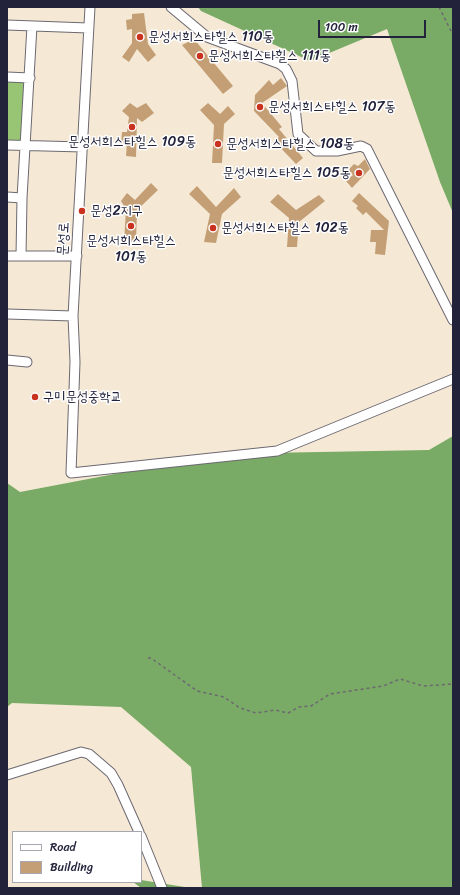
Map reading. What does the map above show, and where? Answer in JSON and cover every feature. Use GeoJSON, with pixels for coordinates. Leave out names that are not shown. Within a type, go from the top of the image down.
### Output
{"type":"FeatureCollection","features":[{"type":"Feature","properties":{"kind":"street","name":"문성로"},"geometry":{"type":"LineString","coordinates":[[90,7],[73,316],[75,362],[71,473],[277,450],[453,380]]}},
{"type":"Feature","properties":{"kind":"street"},"geometry":{"type":"LineString","coordinates":[[171,7],[206,37],[213,41],[280,64],[292,81],[298,134],[316,151],[337,151],[361,146],[367,148],[453,320]]}},
{"type":"Feature","properties":{"kind":"street"},"geometry":{"type":"LineString","coordinates":[[7,25],[88,28]]}},
{"type":"Feature","properties":{"kind":"street"},"geometry":{"type":"LineString","coordinates":[[21,256],[22,198],[32,26]]}},
{"type":"Feature","properties":{"kind":"street"},"geometry":{"type":"LineString","coordinates":[[7,77],[30,78]]}},
{"type":"Feature","properties":{"kind":"street"},"geometry":{"type":"LineString","coordinates":[[7,145],[83,147]]}},
{"type":"Feature","properties":{"kind":"street"},"geometry":{"type":"LineString","coordinates":[[7,197],[22,198]]}},
{"type":"Feature","properties":{"kind":"street"},"geometry":{"type":"LineString","coordinates":[[7,256],[77,256]]}},
{"type":"Feature","properties":{"kind":"street"},"geometry":{"type":"LineString","coordinates":[[7,314],[73,316]]}},
{"type":"Feature","properties":{"kind":"street"},"geometry":{"type":"LineString","coordinates":[[7,360],[27,362]]}},
{"type":"Feature","properties":{"kind":"street"},"geometry":{"type":"LineString","coordinates":[[7,775],[81,752],[89,754],[111,774],[118,784],[139,831]]}},
{"type":"Feature","properties":{"kind":"street"},"geometry":{"type":"LineString","coordinates":[[142,838],[162,888]]}},
{"type":"Feature","properties":{"kind":"path"},"geometry":{"type":"LineString","coordinates":[[438,7],[453,35]]}},
{"type":"Feature","properties":{"kind":"path"},"geometry":{"type":"LineString","coordinates":[[148,658],[151,658],[197,691],[224,697],[240,708],[256,713],[275,710],[288,713],[299,707],[311,706],[330,694],[383,686],[400,679],[422,686],[453,684]]}},
{"type":"Feature","properties":{"kind":"green space"},"geometry":{"type":"Polygon","coordinates":[[[198,7],[453,7],[453,213],[440,182],[387,29],[310,61],[201,11],[198,7]]]}},
{"type":"Feature","properties":{"kind":"green space"},"geometry":{"type":"Polygon","coordinates":[[[7,77],[30,78],[26,146],[7,145],[7,77]]]}},
{"type":"Feature","properties":{"kind":"green space"},"geometry":{"type":"Polygon","coordinates":[[[453,436],[453,888],[202,888],[191,767],[121,707],[12,703],[7,707],[7,483],[20,492],[146,468],[266,453],[429,450],[453,436]]]}},
{"type":"Feature","properties":{"kind":"green space"},"geometry":{"type":"Polygon","coordinates":[[[142,880],[191,888],[141,888],[134,883],[142,883],[142,880]]]}},
{"type":"Feature","properties":{"kind":"building","name":"문성서희스타힐스 110동"},"geometry":{"type":"Polygon","coordinates":[[[144,13],[148,44],[156,55],[148,62],[137,49],[129,62],[122,57],[132,43],[132,29],[127,30],[126,20],[132,19],[132,14],[144,13]]]}},
{"type":"Feature","properties":{"kind":"building","name":"문성서희스타힐스 111동"},"geometry":{"type":"Polygon","coordinates":[[[194,39],[233,86],[223,94],[182,45],[194,39]]]}},
{"type":"Feature","properties":{"kind":"building","name":"문성서희스타힐스 107동"},"geometry":{"type":"Polygon","coordinates":[[[281,78],[287,86],[262,103],[282,127],[279,129],[303,158],[296,164],[274,141],[279,137],[254,111],[255,95],[269,80],[273,85],[281,78]]]}},
{"type":"Feature","properties":{"kind":"building","name":"문성서희스타힐스 109동"},"geometry":{"type":"Polygon","coordinates":[[[130,103],[137,108],[146,103],[154,113],[142,122],[137,118],[136,157],[126,156],[127,143],[121,144],[122,132],[127,132],[129,117],[122,111],[130,103]]]}},
{"type":"Feature","properties":{"kind":"building","name":"문성서희스타힐스 108동"},"geometry":{"type":"Polygon","coordinates":[[[208,103],[220,114],[228,106],[235,114],[224,124],[222,163],[212,163],[214,125],[200,110],[208,103]]]}},
{"type":"Feature","properties":{"kind":"building","name":"문성서희스타힐스 105동"},"geometry":{"type":"Polygon","coordinates":[[[365,159],[370,169],[352,188],[346,181],[353,175],[348,170],[354,164],[358,166],[365,159]]]}},
{"type":"Feature","properties":{"kind":"building","name":"문성서희스타힐스 101동"},"geometry":{"type":"Polygon","coordinates":[[[151,183],[158,190],[137,210],[136,242],[124,242],[126,209],[121,201],[127,193],[135,200],[151,183]]]}},
{"type":"Feature","properties":{"kind":"building","name":"문성서희스타힐스 102동"},"geometry":{"type":"Polygon","coordinates":[[[197,186],[216,207],[234,188],[241,197],[222,214],[216,243],[204,242],[210,214],[189,194],[197,186]]]}},
{"type":"Feature","properties":{"kind":"building"},"geometry":{"type":"Polygon","coordinates":[[[359,193],[389,221],[385,255],[375,254],[376,242],[370,242],[371,230],[384,230],[366,212],[363,215],[356,208],[358,206],[352,201],[359,193]]]}},
{"type":"Feature","properties":{"kind":"building"},"geometry":{"type":"Polygon","coordinates":[[[278,194],[296,210],[319,195],[325,201],[299,222],[297,247],[287,247],[289,218],[270,202],[278,194]]]}},
{"type":"Feature","properties":{"kind":"place","name":"문성서희스타힐스 110동"},"geometry":{"type":"Point","coordinates":[140,37]}},
{"type":"Feature","properties":{"kind":"place","name":"문성서희스타힐스 111동"},"geometry":{"type":"Point","coordinates":[200,56]}},
{"type":"Feature","properties":{"kind":"place","name":"문성서희스타힐스 107동"},"geometry":{"type":"Point","coordinates":[260,107]}},
{"type":"Feature","properties":{"kind":"place","name":"문성서희스타힐스 109동"},"geometry":{"type":"Point","coordinates":[132,127]}},
{"type":"Feature","properties":{"kind":"place","name":"문성서희스타힐스 108동"},"geometry":{"type":"Point","coordinates":[218,144]}},
{"type":"Feature","properties":{"kind":"place","name":"문성서희스타힐스 105동"},"geometry":{"type":"Point","coordinates":[359,173]}},
{"type":"Feature","properties":{"kind":"place","name":"문성2지구"},"geometry":{"type":"Point","coordinates":[82,211]}},
{"type":"Feature","properties":{"kind":"place","name":"문성서희스타힐스 101동"},"geometry":{"type":"Point","coordinates":[131,226]}},
{"type":"Feature","properties":{"kind":"place","name":"문성서희스타힐스 102동"},"geometry":{"type":"Point","coordinates":[213,228]}},
{"type":"Feature","properties":{"kind":"place","name":"구미문성중학교"},"geometry":{"type":"Point","coordinates":[35,397]}}]}
